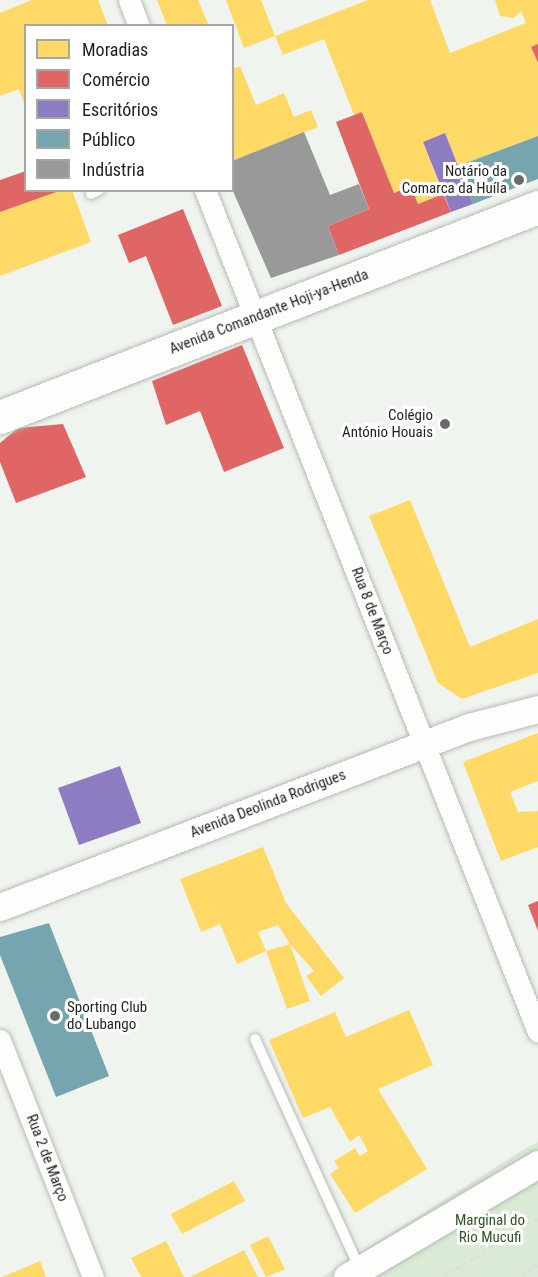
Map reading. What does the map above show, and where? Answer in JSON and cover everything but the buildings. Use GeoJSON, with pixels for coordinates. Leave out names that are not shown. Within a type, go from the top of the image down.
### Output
{"type":"FeatureCollection","features":[{"type":"Feature","properties":{"kind":"main road","name":"Avenida Comandante Hoji-ya-Henda"},"geometry":{"type":"LineString","coordinates":[[0,417],[538,207]]}},
{"type":"Feature","properties":{"kind":"street"},"geometry":{"type":"LineString","coordinates":[[129,0],[138,24]]}},
{"type":"Feature","properties":{"kind":"street","name":"Rua 8 de Março"},"geometry":{"type":"LineString","coordinates":[[206,192],[538,1032]]}},
{"type":"Feature","properties":{"kind":"street","name":"Avenida Deolinda Rodrigues"},"geometry":{"type":"LineString","coordinates":[[0,907],[424,744],[538,709]]}},
{"type":"Feature","properties":{"kind":"street","name":"Rua 2 de Março"},"geometry":{"type":"LineString","coordinates":[[0,1040],[93,1277]]}},
{"type":"Feature","properties":{"kind":"street"},"geometry":{"type":"LineString","coordinates":[[353,1273],[538,1164]]}},
{"type":"Feature","properties":{"kind":"lane"},"geometry":{"type":"LineString","coordinates":[[255,1039],[353,1273]]}},
{"type":"Feature","properties":{"kind":"path"},"geometry":{"type":"LineString","coordinates":[[444,1277],[538,1218]]}},
{"type":"Feature","properties":{"kind":"path"},"geometry":{"type":"LineString","coordinates":[[522,1277],[538,1265]]}},
{"type":"Feature","properties":{"kind":"green space","name":"Marginal do Rio Mucufi"},"geometry":{"type":"Polygon","coordinates":[[[538,1142],[538,1277],[322,1277],[529,1146],[538,1142]]]}},
{"type":"Feature","properties":{"kind":"place","name":"Notário da Comarca da Huíla"},"geometry":{"type":"Point","coordinates":[519,180]}},
{"type":"Feature","properties":{"kind":"place","name":"Colégio António Houais"},"geometry":{"type":"Point","coordinates":[445,424]}},
{"type":"Feature","properties":{"kind":"place","name":"Sporting Club do Lubango"},"geometry":{"type":"Point","coordinates":[55,1016]}}]}
